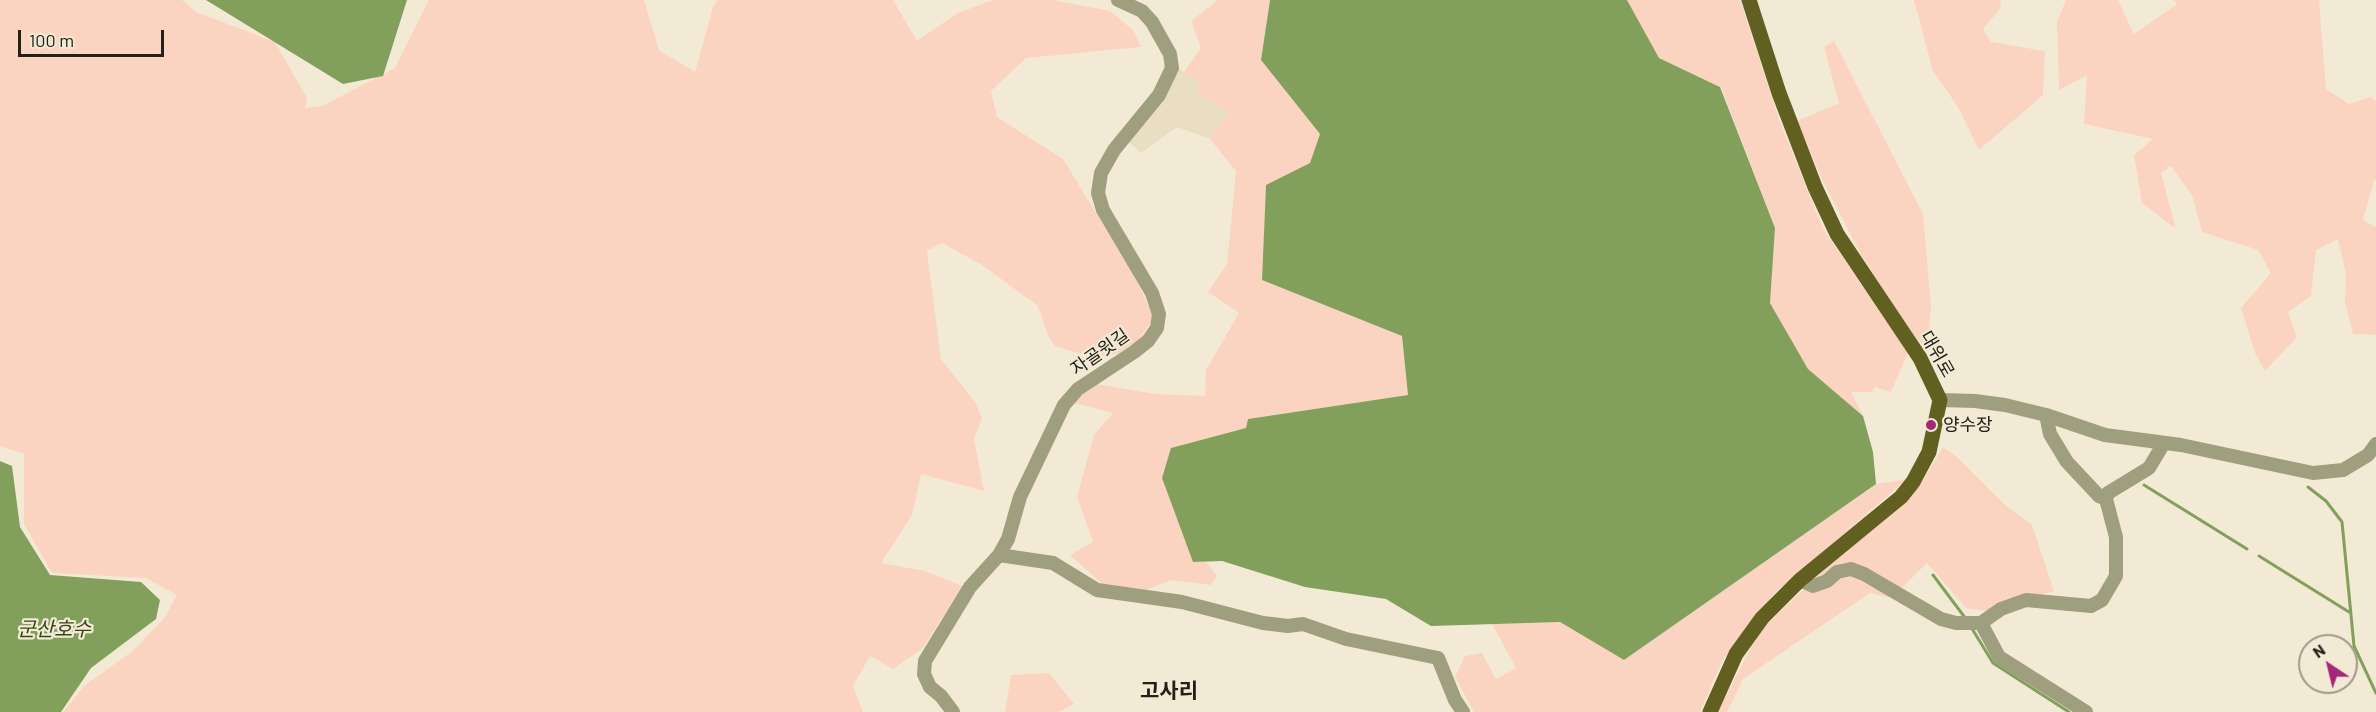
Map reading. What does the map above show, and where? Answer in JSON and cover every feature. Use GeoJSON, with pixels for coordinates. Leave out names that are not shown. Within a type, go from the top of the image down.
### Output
{"type":"FeatureCollection","features":[{"type":"Feature","properties":{"kind":"main road","name":"대위로"},"geometry":{"type":"LineString","coordinates":[[1710,712],[1736,654],[1749,633],[1800,580],[1901,497],[1929,452],[1940,400],[1920,358],[1837,234],[1815,187],[1779,93],[1749,0]]}},
{"type":"Feature","properties":{"kind":"street","name":"자골윗길"},"geometry":{"type":"LineString","coordinates":[[953,712],[941,696],[930,687],[924,674],[925,661],[970,587],[999,555],[1008,540],[1020,497],[1064,405],[1078,389],[1148,341],[1157,328],[1160,314],[1152,293],[1102,210],[1098,194],[1101,172],[1114,150],[1159,96],[1172,68],[1170,54],[1152,22],[1142,11],[1118,0]]}},
{"type":"Feature","properties":{"kind":"street"},"geometry":{"type":"LineString","coordinates":[[1940,400],[1975,401],[2046,415],[2105,435],[2164,443],[2313,473],[2343,470],[2368,454],[2376,444]]}},
{"type":"Feature","properties":{"kind":"street"},"geometry":{"type":"LineString","coordinates":[[2046,415],[2050,434],[2067,462],[2099,496],[2106,498]]}},
{"type":"Feature","properties":{"kind":"street"},"geometry":{"type":"LineString","coordinates":[[1800,580],[1813,586],[1827,581],[1837,573],[1851,569],[1864,574],[1948,622],[1973,623],[2026,600],[2091,606],[2102,600],[2116,576],[2116,537],[2106,498],[2108,493],[2149,468],[2164,443]]}},
{"type":"Feature","properties":{"kind":"street"},"geometry":{"type":"LineString","coordinates":[[999,555],[1053,563],[1097,590],[1182,602],[1263,623],[1287,626],[1304,624],[1346,639],[1438,658],[1455,700],[1463,712]]}},
{"type":"Feature","properties":{"kind":"street"},"geometry":{"type":"LineString","coordinates":[[1973,623],[2000,657],[2086,712]]}},
{"type":"Feature","properties":{"kind":"shaded area"},"geometry":{"type":"Polygon","coordinates":[[[0,0],[182,0],[196,12],[275,42],[307,98],[305,108],[322,106],[395,68],[429,0],[644,0],[659,50],[695,72],[713,7],[718,0],[893,0],[917,41],[956,14],[992,0],[1053,0],[1110,11],[1133,30],[1141,47],[1026,58],[991,91],[997,117],[1063,159],[1132,272],[1154,317],[1139,340],[1119,353],[1095,358],[1055,346],[1049,338],[1038,306],[982,265],[942,243],[927,251],[941,359],[975,402],[982,418],[974,439],[984,491],[921,474],[912,515],[881,563],[925,571],[962,586],[923,648],[893,669],[870,656],[853,686],[863,712],[63,712],[84,686],[134,650],[165,617],[177,595],[146,578],[52,573],[24,524],[24,454],[0,446],[0,0]]]}},
{"type":"Feature","properties":{"kind":"shaded area"},"geometry":{"type":"Polygon","coordinates":[[[1218,0],[1270,0],[1261,60],[1320,134],[1310,163],[1266,186],[1262,280],[1402,336],[1408,395],[1248,419],[1246,428],[1171,448],[1193,562],[1206,562],[1217,576],[1211,585],[1172,580],[1146,590],[1102,584],[1070,555],[1093,542],[1077,497],[1094,435],[1113,413],[1073,403],[1096,384],[1155,394],[1205,396],[1206,370],[1239,313],[1208,292],[1227,264],[1236,171],[1210,139],[1229,112],[1196,92],[1201,83],[1184,72],[1201,48],[1191,21],[1218,0]]]}},
{"type":"Feature","properties":{"kind":"shaded area"},"geometry":{"type":"Polygon","coordinates":[[[1627,0],[1740,0],[1780,122],[1823,229],[1908,353],[1891,392],[1875,387],[1872,392],[1851,392],[1863,416],[1808,369],[1770,303],[1775,228],[1721,87],[1659,58],[1627,0]]]}},
{"type":"Feature","properties":{"kind":"shaded area"},"geometry":{"type":"Polygon","coordinates":[[[1914,0],[2001,0],[2000,9],[1983,29],[1991,42],[2045,51],[2043,95],[1979,150],[1958,107],[1933,71],[1914,0]]]}},
{"type":"Feature","properties":{"kind":"shaded area"},"geometry":{"type":"Polygon","coordinates":[[[2066,0],[2118,0],[2134,34],[2177,4],[2173,0],[2319,0],[2326,89],[2349,104],[2371,97],[2376,101],[2376,180],[2374,180],[2363,220],[2376,227],[2376,335],[2353,334],[2345,301],[2346,275],[2338,239],[2316,250],[2311,296],[2288,312],[2297,337],[2265,371],[2255,353],[2241,308],[2271,273],[2258,250],[2202,232],[2192,195],[2171,166],[2161,173],[2176,229],[2142,203],[2134,155],[2153,139],[2084,124],[2087,75],[2059,90],[2057,22],[2066,0]]]}},
{"type":"Feature","properties":{"kind":"shaded area"},"geometry":{"type":"Polygon","coordinates":[[[1834,41],[1923,214],[1931,306],[1927,350],[1904,323],[1859,251],[1822,179],[1797,121],[1839,103],[1824,47],[1834,41]]]}},
{"type":"Feature","properties":{"kind":"shaded area"},"geometry":{"type":"Polygon","coordinates":[[[1178,68],[1201,83],[1196,92],[1229,112],[1210,139],[1177,127],[1141,153],[1128,141],[1178,68]]]}},
{"type":"Feature","properties":{"kind":"shaded area"},"geometry":{"type":"Polygon","coordinates":[[[1943,447],[1957,457],[2005,505],[2032,525],[2054,591],[1986,611],[1966,608],[1927,563],[1892,598],[1870,593],[1743,679],[1727,712],[1718,712],[1758,633],[1829,565],[1900,508],[1925,477],[1943,447]]]}},
{"type":"Feature","properties":{"kind":"shaded area"},"geometry":{"type":"Polygon","coordinates":[[[1907,479],[1775,593],[1722,661],[1700,712],[1474,712],[1455,677],[1465,656],[1482,653],[1496,679],[1516,668],[1492,624],[1560,622],[1624,660],[1876,484],[1907,479]]]}},
{"type":"Feature","properties":{"kind":"shaded area"},"geometry":{"type":"Polygon","coordinates":[[[1049,673],[1074,704],[1059,712],[1005,712],[1011,675],[1049,673]]]}},
{"type":"Feature","properties":{"kind":"water"},"geometry":{"type":"Polygon","coordinates":[[[206,0],[407,0],[383,76],[343,84],[206,0]]]}},
{"type":"Feature","properties":{"kind":"water"},"geometry":{"type":"Polygon","coordinates":[[[1270,0],[1627,0],[1659,58],[1720,87],[1775,228],[1770,303],[1808,369],[1863,416],[1873,452],[1876,484],[1624,660],[1560,622],[1431,626],[1386,599],[1305,587],[1222,561],[1193,562],[1162,478],[1171,448],[1246,428],[1248,419],[1408,395],[1402,336],[1262,280],[1266,185],[1310,163],[1320,134],[1261,60],[1270,0]]]}},
{"type":"Feature","properties":{"kind":"water","name":"군산호수"},"geometry":{"type":"Polygon","coordinates":[[[0,461],[12,466],[20,527],[50,575],[141,582],[160,600],[156,619],[91,668],[61,712],[0,712],[0,461]]]}},
{"type":"Feature","properties":{"kind":"waterway"},"geometry":{"type":"LineString","coordinates":[[2144,485],[2247,549]]}},
{"type":"Feature","properties":{"kind":"waterway"},"geometry":{"type":"LineString","coordinates":[[2308,487],[2326,501],[2342,522],[2354,646],[2376,693]]}},
{"type":"Feature","properties":{"kind":"waterway"},"geometry":{"type":"LineString","coordinates":[[2259,556],[2349,612]]}},
{"type":"Feature","properties":{"kind":"waterway"},"geometry":{"type":"LineString","coordinates":[[1933,575],[1966,619]]}},
{"type":"Feature","properties":{"kind":"waterway"},"geometry":{"type":"LineString","coordinates":[[1971,627],[1993,663],[2069,712]]}},
{"type":"Feature","properties":{"kind":"place","name":"양수장"},"geometry":{"type":"Point","coordinates":[1931,425]}},
{"type":"Feature","properties":{"kind":"district","name":"고사리"},"geometry":{"type":"Point","coordinates":[1169,691]}}]}
